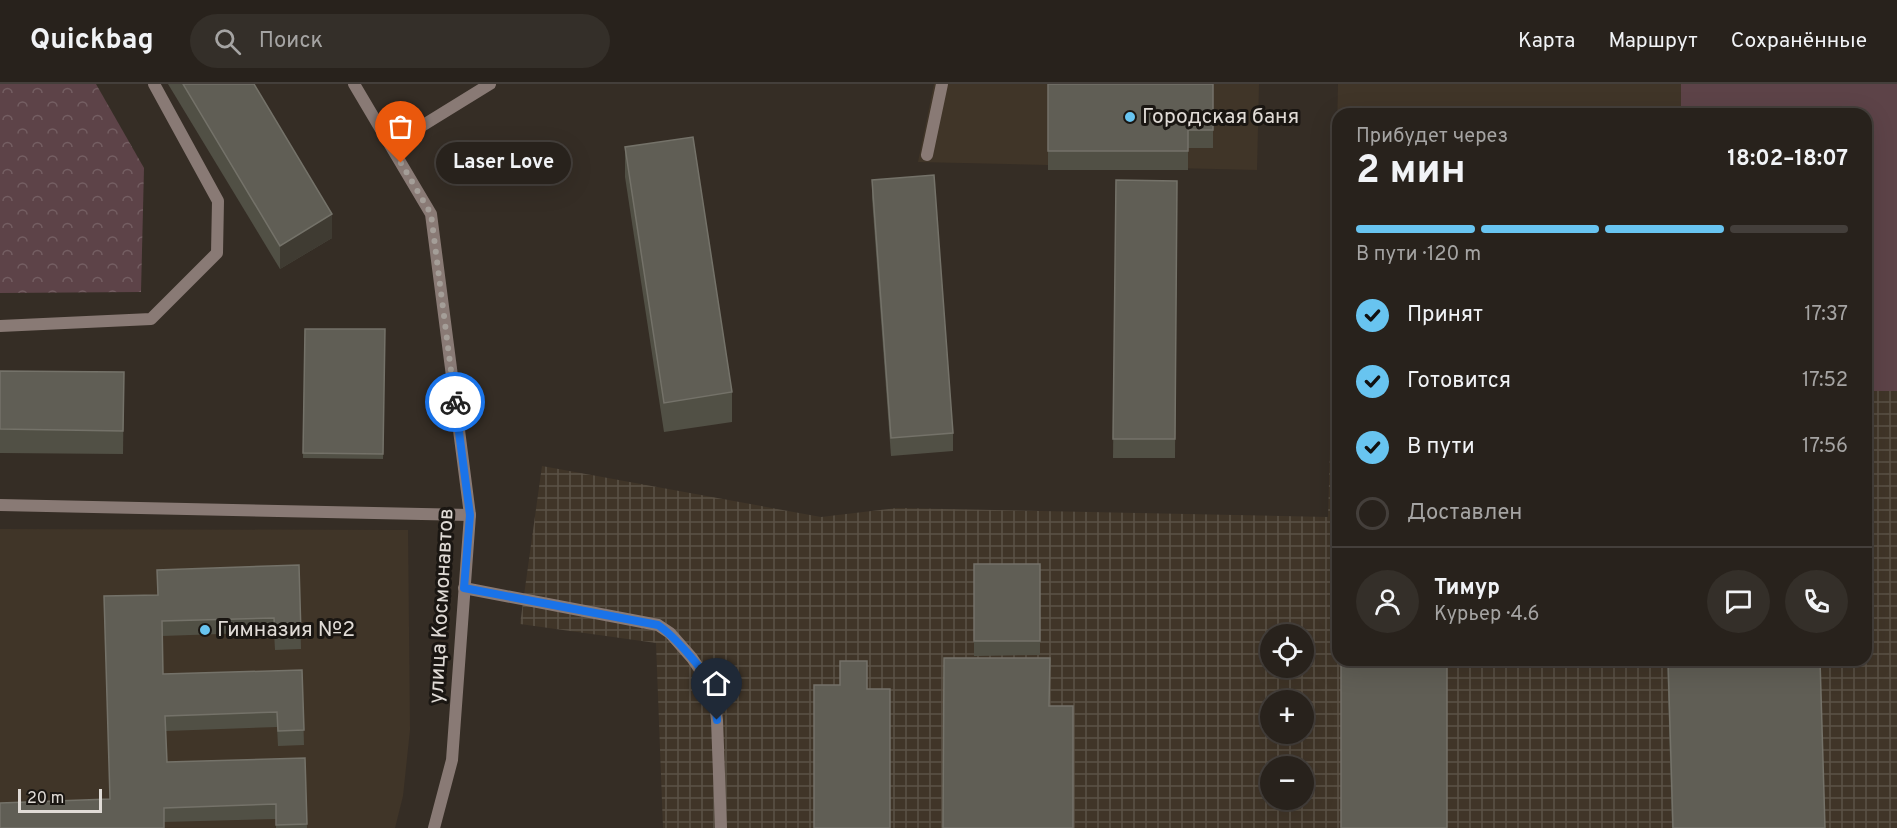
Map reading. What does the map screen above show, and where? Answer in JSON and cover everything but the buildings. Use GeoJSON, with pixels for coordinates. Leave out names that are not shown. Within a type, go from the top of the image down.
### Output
{"type":"FeatureCollection","features":[{"type":"Feature","properties":{"kind":"street"},"geometry":{"type":"LineString","coordinates":[[0,326],[151,319],[217,253],[218,201],[154,84]]}},
{"type":"Feature","properties":{"kind":"street","name":"улица Космонавтов"},"geometry":{"type":"LineString","coordinates":[[354,84],[431,214],[470,515],[452,760],[434,828]]}},
{"type":"Feature","properties":{"kind":"street"},"geometry":{"type":"LineString","coordinates":[[391,146],[490,84]]}},
{"type":"Feature","properties":{"kind":"street"},"geometry":{"type":"LineString","coordinates":[[927,155],[942,84]]}},
{"type":"Feature","properties":{"kind":"street"},"geometry":{"type":"LineString","coordinates":[[0,505],[470,515]]}},
{"type":"Feature","properties":{"kind":"street"},"geometry":{"type":"LineString","coordinates":[[464,588],[658,625],[670,633],[692,658],[713,689],[717,720],[721,828]]}},
{"type":"Feature","properties":{"kind":"shaded area"},"geometry":{"type":"Polygon","coordinates":[[[934,84],[1259,84],[1257,170],[918,162],[934,84]]]}},
{"type":"Feature","properties":{"kind":"shaded area"},"geometry":{"type":"Polygon","coordinates":[[[1338,84],[1681,84],[1681,108],[1337,108],[1338,84]]]}},
{"type":"Feature","properties":{"kind":"shaded area"},"geometry":{"type":"Polygon","coordinates":[[[1332,358],[1332,449],[1330,449],[1332,358]]]}},
{"type":"Feature","properties":{"kind":"shaded area"},"geometry":{"type":"Polygon","coordinates":[[[1872,391],[1897,391],[1897,828],[663,828],[656,643],[520,624],[542,466],[821,517],[897,508],[1328,517],[1330,449],[1332,449],[1332,666],[1872,666],[1872,391]]]}},
{"type":"Feature","properties":{"kind":"shaded area","name":"Гимназия №2"},"geometry":{"type":"Polygon","coordinates":[[[0,529],[408,530],[410,730],[403,796],[395,828],[0,828],[0,529]]]}},
{"type":"Feature","properties":{"kind":"green space"},"geometry":{"type":"Polygon","coordinates":[[[0,84],[96,84],[144,168],[141,292],[0,293],[0,84]]]}},
{"type":"Feature","properties":{"kind":"green space"},"geometry":{"type":"Polygon","coordinates":[[[1681,84],[1897,84],[1897,391],[1872,391],[1872,108],[1681,108],[1681,84]]]}},
{"type":"Feature","properties":{"kind":"way so far"},"geometry":{"type":"LineString","coordinates":[[401,163],[431,214],[455,402]]}},
{"type":"Feature","properties":{"kind":"place","name":"Городская баня"},"geometry":{"type":"Point","coordinates":[1130,117]}},
{"type":"Feature","properties":{"kind":"place","name":"Laser Love"},"geometry":{"type":"Point","coordinates":[401,163]}},
{"type":"Feature","properties":{"kind":"place","name":"Гимназия №2"},"geometry":{"type":"Point","coordinates":[205,630]}},
{"type":"Feature","properties":{"kind":"route"},"geometry":{"type":"LineString","coordinates":[[455,402],[470,515],[464,588],[658,625],[670,633],[692,658],[713,689],[717,720]]}}]}
